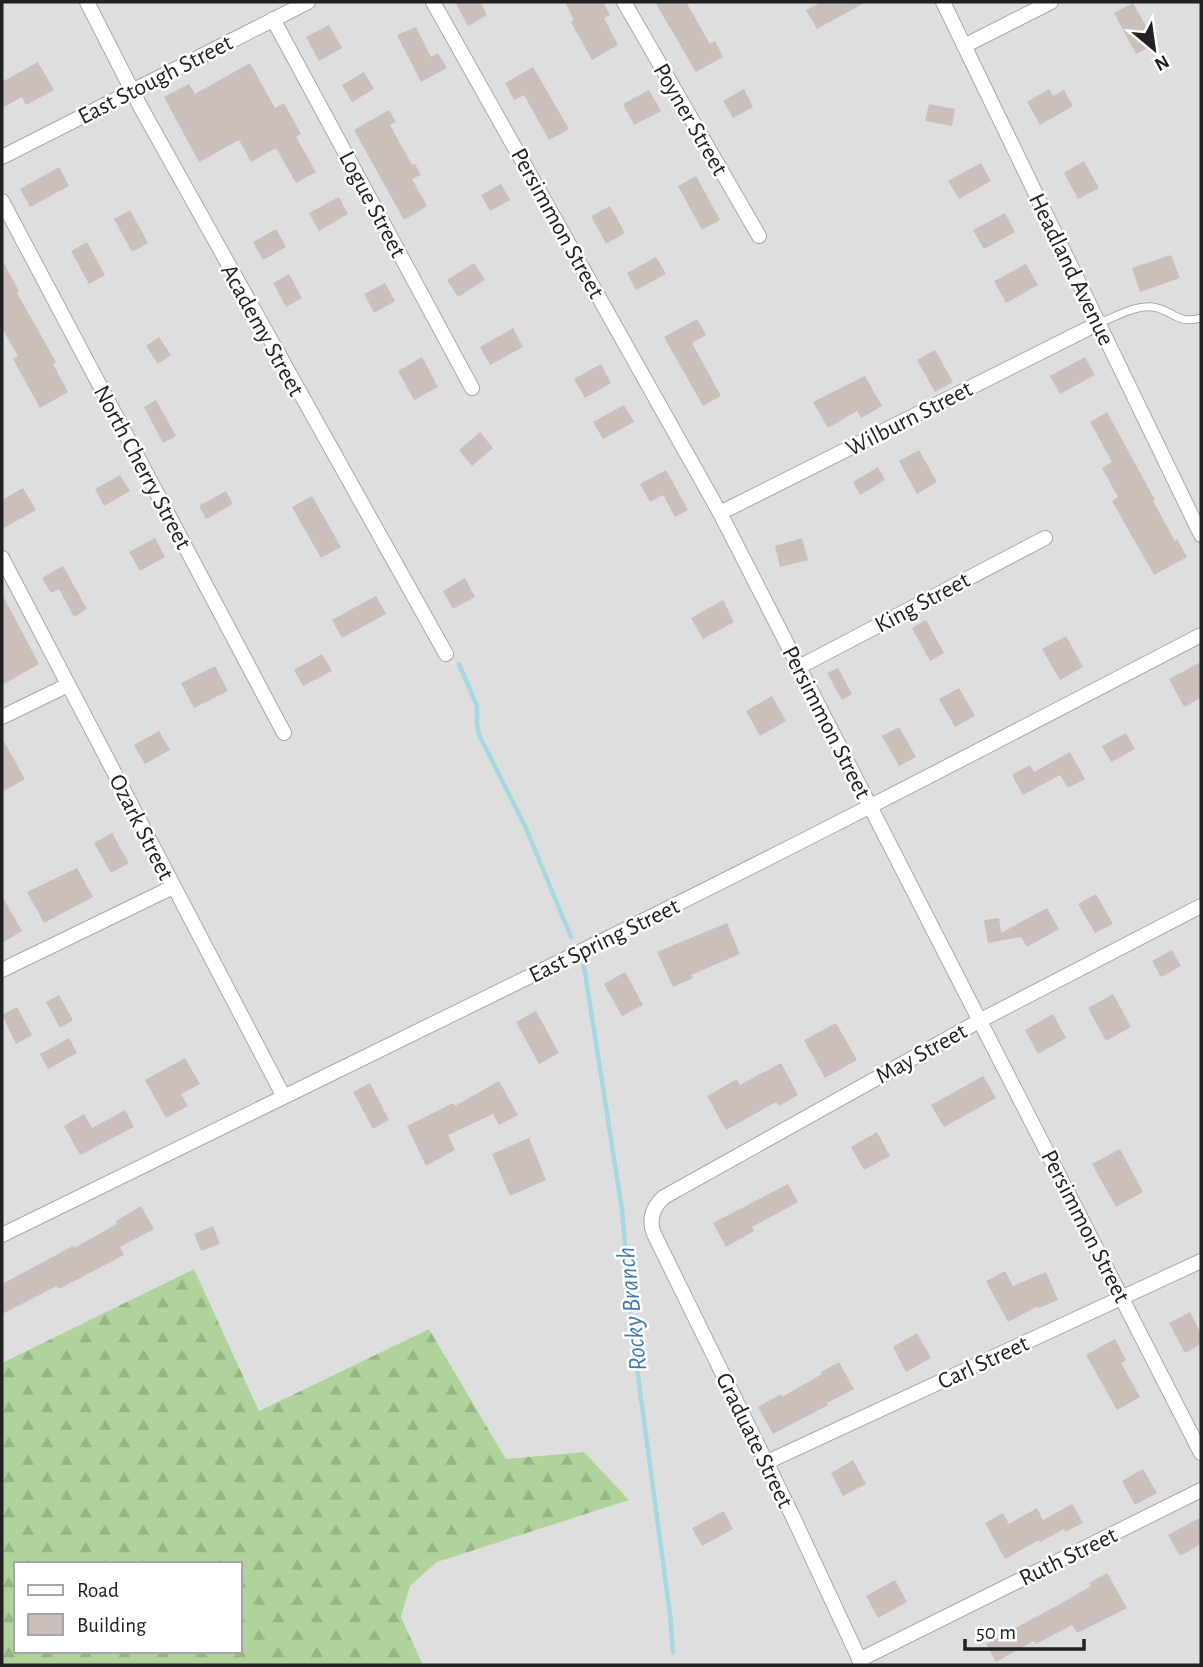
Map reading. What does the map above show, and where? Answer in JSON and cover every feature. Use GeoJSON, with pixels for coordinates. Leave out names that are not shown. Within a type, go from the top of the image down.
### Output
{"type":"FeatureCollection","features":[{"type":"Feature","properties":{"kind":"street","name":"Academy Street"},"geometry":{"type":"LineString","coordinates":[[87,2],[132,91],[446,654]]}},
{"type":"Feature","properties":{"kind":"street","name":"East Stough Street"},"geometry":{"type":"LineString","coordinates":[[2,157],[307,2]]}},
{"type":"Feature","properties":{"kind":"street","name":"Persimmon Street"},"geometry":{"type":"LineString","coordinates":[[433,2],[720,513],[1201,1453]]}},
{"type":"Feature","properties":{"kind":"street","name":"Poyner Street"},"geometry":{"type":"LineString","coordinates":[[624,2],[759,236]]}},
{"type":"Feature","properties":{"kind":"street","name":"Headland Avenue"},"geometry":{"type":"LineString","coordinates":[[943,2],[1201,535]]}},
{"type":"Feature","properties":{"kind":"street"},"geometry":{"type":"LineString","coordinates":[[964,46],[1051,2]]}},
{"type":"Feature","properties":{"kind":"street","name":"Logue Street"},"geometry":{"type":"LineString","coordinates":[[273,19],[472,388]]}},
{"type":"Feature","properties":{"kind":"street","name":"North Cherry Street"},"geometry":{"type":"LineString","coordinates":[[2,201],[284,733]]}},
{"type":"Feature","properties":{"kind":"street","name":"Wilburn Street"},"geometry":{"type":"LineString","coordinates":[[720,513],[1099,323]]}},
{"type":"Feature","properties":{"kind":"street","name":"King Street"},"geometry":{"type":"LineString","coordinates":[[799,667],[1045,538]]}},
{"type":"Feature","properties":{"kind":"street","name":"Ozark Street"},"geometry":{"type":"LineString","coordinates":[[2,558],[283,1095]]}},
{"type":"Feature","properties":{"kind":"street","name":"East Spring Street"},"geometry":{"type":"LineString","coordinates":[[2,1235],[870,807],[1201,635]]}},
{"type":"Feature","properties":{"kind":"street"},"geometry":{"type":"LineString","coordinates":[[2,717],[68,685]]}},
{"type":"Feature","properties":{"kind":"street"},"geometry":{"type":"LineString","coordinates":[[2,970],[173,887]]}},
{"type":"Feature","properties":{"kind":"street","name":"May Street"},"geometry":{"type":"LineString","coordinates":[[652,1214],[664,1197],[981,1020],[1201,906]]}},
{"type":"Feature","properties":{"kind":"street","name":"Graduate Street"},"geometry":{"type":"LineString","coordinates":[[652,1214],[654,1234],[860,1663]]}},
{"type":"Feature","properties":{"kind":"street","name":"Carl Street"},"geometry":{"type":"LineString","coordinates":[[765,1462],[1201,1261]]}},
{"type":"Feature","properties":{"kind":"street","name":"Ruth Street"},"geometry":{"type":"LineString","coordinates":[[860,1663],[1201,1490]]}},
{"type":"Feature","properties":{"kind":"lane"},"geometry":{"type":"LineString","coordinates":[[1099,323],[1141,307],[1158,308],[1183,320],[1201,317]]}},
{"type":"Feature","properties":{"kind":"shaded area"},"geometry":{"type":"Polygon","coordinates":[[[2,2],[1201,2],[1201,1665],[423,1665],[401,1617],[410,1586],[437,1562],[628,1500],[584,1452],[506,1459],[429,1329],[259,1411],[194,1269],[2,1363],[2,2]]]}},
{"type":"Feature","properties":{"kind":"green space"},"geometry":{"type":"Polygon","coordinates":[[[194,1269],[259,1411],[429,1329],[506,1459],[584,1452],[629,1500],[437,1562],[410,1586],[401,1617],[423,1665],[2,1665],[2,1363],[194,1269]]]}},
{"type":"Feature","properties":{"kind":"building"},"geometry":{"type":"Polygon","coordinates":[[[455,2],[480,2],[487,15],[468,26],[455,2]]]}},
{"type":"Feature","properties":{"kind":"building"},"geometry":{"type":"Polygon","coordinates":[[[565,2],[603,2],[610,15],[604,18],[618,45],[592,60],[571,22],[574,20],[565,2]]]}},
{"type":"Feature","properties":{"kind":"building"},"geometry":{"type":"Polygon","coordinates":[[[655,2],[686,2],[710,44],[715,41],[723,57],[696,72],[655,2]]]}},
{"type":"Feature","properties":{"kind":"building"},"geometry":{"type":"Polygon","coordinates":[[[822,2],[866,2],[817,29],[806,10],[822,2]]]}},
{"type":"Feature","properties":{"kind":"building"},"geometry":{"type":"Polygon","coordinates":[[[1133,3],[1156,44],[1136,54],[1114,13],[1133,3]]]}},
{"type":"Feature","properties":{"kind":"building"},"geometry":{"type":"Polygon","coordinates":[[[329,25],[342,48],[319,61],[306,37],[329,25]]]}},
{"type":"Feature","properties":{"kind":"building"},"geometry":{"type":"Polygon","coordinates":[[[416,27],[431,57],[438,53],[447,68],[421,82],[397,35],[416,27]]]}},
{"type":"Feature","properties":{"kind":"building"},"geometry":{"type":"Polygon","coordinates":[[[38,62],[54,90],[26,105],[22,97],[2,108],[2,82],[38,62]]]}},
{"type":"Feature","properties":{"kind":"building"},"geometry":{"type":"Polygon","coordinates":[[[250,63],[275,108],[284,103],[301,134],[296,137],[316,172],[296,183],[276,148],[251,162],[239,140],[199,162],[164,97],[189,84],[195,94],[250,63]]]}},
{"type":"Feature","properties":{"kind":"building"},"geometry":{"type":"Polygon","coordinates":[[[533,67],[569,129],[549,140],[524,95],[514,100],[505,83],[533,67]]]}},
{"type":"Feature","properties":{"kind":"building"},"geometry":{"type":"Polygon","coordinates":[[[364,72],[374,89],[352,102],[342,85],[364,72]]]}},
{"type":"Feature","properties":{"kind":"building"},"geometry":{"type":"Polygon","coordinates":[[[744,89],[753,107],[733,118],[723,101],[744,89]]]}},
{"type":"Feature","properties":{"kind":"building"},"geometry":{"type":"Polygon","coordinates":[[[1049,89],[1053,96],[1064,90],[1073,106],[1040,125],[1027,102],[1049,89]]]}},
{"type":"Feature","properties":{"kind":"building"},"geometry":{"type":"Polygon","coordinates":[[[649,90],[661,111],[634,125],[623,104],[649,90]]]}},
{"type":"Feature","properties":{"kind":"building"},"geometry":{"type":"Polygon","coordinates":[[[929,104],[955,109],[952,126],[925,121],[929,104]]]}},
{"type":"Feature","properties":{"kind":"building"},"geometry":{"type":"Polygon","coordinates":[[[389,110],[396,122],[390,125],[412,165],[415,164],[421,175],[412,179],[427,206],[404,220],[354,130],[389,110]]]}},
{"type":"Feature","properties":{"kind":"building"},"geometry":{"type":"Polygon","coordinates":[[[1084,161],[1099,188],[1078,199],[1064,173],[1084,161]]]}},
{"type":"Feature","properties":{"kind":"building"},"geometry":{"type":"Polygon","coordinates":[[[981,163],[991,181],[959,199],[948,181],[981,163]]]}},
{"type":"Feature","properties":{"kind":"building"},"geometry":{"type":"Polygon","coordinates":[[[59,167],[69,186],[30,207],[20,189],[59,167]]]}},
{"type":"Feature","properties":{"kind":"building"},"geometry":{"type":"Polygon","coordinates":[[[696,176],[720,220],[702,230],[678,186],[696,176]]]}},
{"type":"Feature","properties":{"kind":"building"},"geometry":{"type":"Polygon","coordinates":[[[501,184],[510,200],[490,211],[481,195],[501,184]]]}},
{"type":"Feature","properties":{"kind":"building"},"geometry":{"type":"Polygon","coordinates":[[[339,197],[348,214],[319,231],[309,213],[339,197]]]}},
{"type":"Feature","properties":{"kind":"building"},"geometry":{"type":"Polygon","coordinates":[[[610,206],[625,233],[606,244],[591,216],[610,206]]]}},
{"type":"Feature","properties":{"kind":"building"},"geometry":{"type":"Polygon","coordinates":[[[130,210],[148,243],[132,252],[114,219],[130,210]]]}},
{"type":"Feature","properties":{"kind":"building"},"geometry":{"type":"Polygon","coordinates":[[[1005,213],[1015,232],[984,249],[973,230],[1005,213]]]}},
{"type":"Feature","properties":{"kind":"building"},"geometry":{"type":"Polygon","coordinates":[[[276,229],[286,247],[263,260],[253,242],[276,229]]]}},
{"type":"Feature","properties":{"kind":"building"},"geometry":{"type":"Polygon","coordinates":[[[87,242],[105,275],[89,284],[71,251],[87,242]]]}},
{"type":"Feature","properties":{"kind":"building"},"geometry":{"type":"Polygon","coordinates":[[[1171,255],[1180,278],[1140,292],[1132,268],[1171,255]]]}},
{"type":"Feature","properties":{"kind":"building"},"geometry":{"type":"Polygon","coordinates":[[[656,257],[666,274],[636,290],[627,273],[656,257]]]}},
{"type":"Feature","properties":{"kind":"building"},"geometry":{"type":"Polygon","coordinates":[[[2,260],[19,291],[17,293],[56,362],[53,364],[68,392],[40,408],[13,359],[18,356],[2,328],[2,260]]]}},
{"type":"Feature","properties":{"kind":"building"},"geometry":{"type":"Polygon","coordinates":[[[474,263],[485,280],[458,297],[447,280],[474,263]]]}},
{"type":"Feature","properties":{"kind":"building"},"geometry":{"type":"Polygon","coordinates":[[[1026,264],[1038,285],[1006,303],[994,281],[1026,264]]]}},
{"type":"Feature","properties":{"kind":"building"},"geometry":{"type":"Polygon","coordinates":[[[289,274],[302,298],[286,307],[273,283],[289,274]]]}},
{"type":"Feature","properties":{"kind":"building"},"geometry":{"type":"Polygon","coordinates":[[[385,283],[395,301],[374,313],[364,294],[385,283]]]}},
{"type":"Feature","properties":{"kind":"building"},"geometry":{"type":"Polygon","coordinates":[[[697,319],[706,335],[692,343],[721,396],[703,406],[664,337],[697,319]]]}},
{"type":"Feature","properties":{"kind":"building"},"geometry":{"type":"Polygon","coordinates":[[[513,328],[523,347],[490,365],[480,347],[513,328]]]}},
{"type":"Feature","properties":{"kind":"building"},"geometry":{"type":"Polygon","coordinates":[[[159,337],[171,355],[158,364],[146,346],[159,337]]]}},
{"type":"Feature","properties":{"kind":"building"},"geometry":{"type":"Polygon","coordinates":[[[935,350],[953,382],[935,392],[917,360],[935,350]]]}},
{"type":"Feature","properties":{"kind":"building"},"geometry":{"type":"Polygon","coordinates":[[[422,357],[438,387],[414,400],[398,371],[422,357]]]}},
{"type":"Feature","properties":{"kind":"building"},"geometry":{"type":"Polygon","coordinates":[[[1085,357],[1095,375],[1060,394],[1050,376],[1085,357]]]}},
{"type":"Feature","properties":{"kind":"building"},"geometry":{"type":"Polygon","coordinates":[[[601,364],[611,383],[585,398],[574,379],[601,364]]]}},
{"type":"Feature","properties":{"kind":"building"},"geometry":{"type":"Polygon","coordinates":[[[865,376],[882,406],[861,418],[857,411],[828,428],[813,402],[865,376]]]}},
{"type":"Feature","properties":{"kind":"building"},"geometry":{"type":"Polygon","coordinates":[[[156,400],[176,436],[163,443],[144,407],[156,400]]]}},
{"type":"Feature","properties":{"kind":"building"},"geometry":{"type":"Polygon","coordinates":[[[624,405],[634,422],[603,439],[593,422],[624,405]]]}},
{"type":"Feature","properties":{"kind":"building"},"geometry":{"type":"Polygon","coordinates":[[[1107,412],[1175,541],[1177,539],[1187,557],[1154,575],[1112,501],[1118,497],[1102,468],[1112,462],[1090,422],[1107,412]]]}},
{"type":"Feature","properties":{"kind":"building"},"geometry":{"type":"Polygon","coordinates":[[[480,432],[493,448],[472,466],[459,450],[480,432]]]}},
{"type":"Feature","properties":{"kind":"building"},"geometry":{"type":"Polygon","coordinates":[[[919,450],[937,482],[917,494],[899,461],[919,450]]]}},
{"type":"Feature","properties":{"kind":"building"},"geometry":{"type":"Polygon","coordinates":[[[878,467],[885,480],[860,495],[853,482],[878,467]]]}},
{"type":"Feature","properties":{"kind":"building"},"geometry":{"type":"Polygon","coordinates":[[[666,470],[688,510],[675,517],[663,495],[650,502],[640,484],[666,470]]]}},
{"type":"Feature","properties":{"kind":"building"},"geometry":{"type":"Polygon","coordinates":[[[120,475],[130,491],[104,506],[95,489],[120,475]]]}},
{"type":"Feature","properties":{"kind":"building"},"geometry":{"type":"Polygon","coordinates":[[[23,488],[36,510],[2,529],[2,500],[23,488]]]}},
{"type":"Feature","properties":{"kind":"building"},"geometry":{"type":"Polygon","coordinates":[[[226,491],[233,504],[206,519],[199,506],[226,491]]]}},
{"type":"Feature","properties":{"kind":"building"},"geometry":{"type":"Polygon","coordinates":[[[312,496],[341,547],[321,558],[292,507],[312,496]]]}},
{"type":"Feature","properties":{"kind":"building"},"geometry":{"type":"Polygon","coordinates":[[[155,538],[165,557],[140,571],[129,552],[155,538]]]}},
{"type":"Feature","properties":{"kind":"building"},"geometry":{"type":"Polygon","coordinates":[[[802,538],[808,560],[780,567],[775,546],[802,538]]]}},
{"type":"Feature","properties":{"kind":"building"},"geometry":{"type":"Polygon","coordinates":[[[63,566],[87,609],[74,617],[59,589],[51,593],[42,578],[63,566]]]}},
{"type":"Feature","properties":{"kind":"building"},"geometry":{"type":"Polygon","coordinates":[[[465,578],[475,597],[453,609],[443,591],[465,578]]]}},
{"type":"Feature","properties":{"kind":"building"},"geometry":{"type":"Polygon","coordinates":[[[2,594],[39,664],[2,685],[2,594]]]}},
{"type":"Feature","properties":{"kind":"building"},"geometry":{"type":"Polygon","coordinates":[[[376,596],[386,614],[342,638],[332,620],[376,596]]]}},
{"type":"Feature","properties":{"kind":"building"},"geometry":{"type":"Polygon","coordinates":[[[723,600],[734,622],[703,639],[691,618],[723,600]]]}},
{"type":"Feature","properties":{"kind":"building"},"geometry":{"type":"Polygon","coordinates":[[[926,620],[944,653],[930,661],[912,628],[926,620]]]}},
{"type":"Feature","properties":{"kind":"building"},"geometry":{"type":"Polygon","coordinates":[[[1066,636],[1083,667],[1060,680],[1042,649],[1066,636]]]}},
{"type":"Feature","properties":{"kind":"building"},"geometry":{"type":"Polygon","coordinates":[[[322,654],[332,671],[303,686],[294,670],[322,654]]]}},
{"type":"Feature","properties":{"kind":"building"},"geometry":{"type":"Polygon","coordinates":[[[1201,662],[1201,698],[1184,707],[1169,679],[1201,662]]]}},
{"type":"Feature","properties":{"kind":"building"},"geometry":{"type":"Polygon","coordinates":[[[215,666],[228,691],[194,708],[181,683],[215,666]]]}},
{"type":"Feature","properties":{"kind":"building"},"geometry":{"type":"Polygon","coordinates":[[[838,668],[852,694],[842,700],[827,673],[838,668]]]}},
{"type":"Feature","properties":{"kind":"building"},"geometry":{"type":"Polygon","coordinates":[[[959,688],[975,716],[955,727],[939,699],[959,688]]]}},
{"type":"Feature","properties":{"kind":"building"},"geometry":{"type":"Polygon","coordinates":[[[772,696],[786,721],[760,736],[746,711],[772,696]]]}},
{"type":"Feature","properties":{"kind":"building"},"geometry":{"type":"Polygon","coordinates":[[[899,727],[916,757],[899,766],[882,736],[899,727]]]}},
{"type":"Feature","properties":{"kind":"building"},"geometry":{"type":"Polygon","coordinates":[[[159,731],[170,750],[145,764],[134,745],[159,731]]]}},
{"type":"Feature","properties":{"kind":"building"},"geometry":{"type":"Polygon","coordinates":[[[1126,733],[1135,749],[1111,762],[1102,746],[1126,733]]]}},
{"type":"Feature","properties":{"kind":"building"},"geometry":{"type":"Polygon","coordinates":[[[2,738],[25,779],[2,792],[2,738]]]}},
{"type":"Feature","properties":{"kind":"building"},"geometry":{"type":"Polygon","coordinates":[[[1070,752],[1085,779],[1068,788],[1060,775],[1023,795],[1012,775],[1030,765],[1034,772],[1070,752]]]}},
{"type":"Feature","properties":{"kind":"building"},"geometry":{"type":"Polygon","coordinates":[[[112,833],[129,863],[111,873],[94,843],[112,833]]]}},
{"type":"Feature","properties":{"kind":"building"},"geometry":{"type":"Polygon","coordinates":[[[77,868],[93,897],[44,923],[27,892],[77,868]]]}},
{"type":"Feature","properties":{"kind":"building"},"geometry":{"type":"Polygon","coordinates":[[[1096,894],[1113,924],[1095,933],[1078,904],[1096,894]]]}},
{"type":"Feature","properties":{"kind":"building"},"geometry":{"type":"Polygon","coordinates":[[[2,896],[22,931],[2,943],[2,896]]]}},
{"type":"Feature","properties":{"kind":"building"},"geometry":{"type":"Polygon","coordinates":[[[1047,908],[1059,929],[1027,947],[1021,937],[988,943],[984,920],[999,918],[1001,933],[1047,908]]]}},
{"type":"Feature","properties":{"kind":"building"},"geometry":{"type":"Polygon","coordinates":[[[727,923],[740,954],[691,975],[693,978],[673,987],[657,952],[727,923]]]}},
{"type":"Feature","properties":{"kind":"building"},"geometry":{"type":"Polygon","coordinates":[[[1172,950],[1181,966],[1161,977],[1152,961],[1172,950]]]}},
{"type":"Feature","properties":{"kind":"building"},"geometry":{"type":"Polygon","coordinates":[[[625,972],[643,1005],[622,1016],[604,984],[625,972]]]}},
{"type":"Feature","properties":{"kind":"building"},"geometry":{"type":"Polygon","coordinates":[[[1113,994],[1131,1027],[1106,1041],[1088,1008],[1113,994]]]}},
{"type":"Feature","properties":{"kind":"building"},"geometry":{"type":"Polygon","coordinates":[[[59,995],[73,1020],[60,1028],[46,1002],[59,995]]]}},
{"type":"Feature","properties":{"kind":"building"},"geometry":{"type":"Polygon","coordinates":[[[17,1007],[32,1035],[16,1044],[2,1015],[17,1007]]]}},
{"type":"Feature","properties":{"kind":"building"},"geometry":{"type":"Polygon","coordinates":[[[536,1011],[559,1053],[539,1064],[516,1022],[536,1011]]]}},
{"type":"Feature","properties":{"kind":"building"},"geometry":{"type":"Polygon","coordinates":[[[1053,1014],[1066,1038],[1038,1054],[1025,1030],[1053,1014]]]}},
{"type":"Feature","properties":{"kind":"building"},"geometry":{"type":"Polygon","coordinates":[[[836,1023],[857,1060],[825,1078],[804,1040],[836,1023]]]}},
{"type":"Feature","properties":{"kind":"building"},"geometry":{"type":"Polygon","coordinates":[[[69,1038],[77,1053],[48,1069],[40,1054],[69,1038]]]}},
{"type":"Feature","properties":{"kind":"building"},"geometry":{"type":"Polygon","coordinates":[[[185,1058],[200,1084],[181,1094],[188,1106],[166,1118],[145,1080],[185,1058]]]}},
{"type":"Feature","properties":{"kind":"building"},"geometry":{"type":"Polygon","coordinates":[[[781,1063],[798,1095],[779,1106],[776,1102],[726,1130],[707,1096],[737,1079],[740,1085],[781,1063]]]}},
{"type":"Feature","properties":{"kind":"building"},"geometry":{"type":"Polygon","coordinates":[[[983,1076],[996,1098],[944,1127],[931,1105],[983,1076]]]}},
{"type":"Feature","properties":{"kind":"building"},"geometry":{"type":"Polygon","coordinates":[[[499,1081],[518,1115],[499,1125],[493,1114],[448,1135],[455,1150],[426,1166],[407,1126],[453,1103],[455,1106],[499,1081]]]}},
{"type":"Feature","properties":{"kind":"building"},"geometry":{"type":"Polygon","coordinates":[[[370,1083],[389,1120],[373,1129],[353,1092],[370,1083]]]}},
{"type":"Feature","properties":{"kind":"building"},"geometry":{"type":"Polygon","coordinates":[[[125,1110],[134,1127],[80,1155],[64,1126],[84,1114],[92,1128],[125,1110]]]}},
{"type":"Feature","properties":{"kind":"building"},"geometry":{"type":"Polygon","coordinates":[[[877,1132],[890,1156],[864,1170],[851,1147],[877,1132]]]}},
{"type":"Feature","properties":{"kind":"building"},"geometry":{"type":"Polygon","coordinates":[[[529,1138],[546,1180],[510,1196],[492,1154],[529,1138]]]}},
{"type":"Feature","properties":{"kind":"building"},"geometry":{"type":"Polygon","coordinates":[[[1120,1149],[1143,1192],[1116,1207],[1092,1164],[1120,1149]]]}},
{"type":"Feature","properties":{"kind":"building"},"geometry":{"type":"Polygon","coordinates":[[[788,1184],[798,1202],[752,1227],[754,1231],[726,1247],[713,1223],[788,1184]]]}},
{"type":"Feature","properties":{"kind":"building"},"geometry":{"type":"Polygon","coordinates":[[[141,1206],[154,1229],[120,1247],[124,1255],[59,1289],[57,1286],[2,1314],[2,1284],[117,1224],[116,1221],[141,1206]]]}},
{"type":"Feature","properties":{"kind":"building"},"geometry":{"type":"Polygon","coordinates":[[[213,1226],[220,1244],[201,1251],[194,1234],[213,1226]]]}},
{"type":"Feature","properties":{"kind":"building"},"geometry":{"type":"Polygon","coordinates":[[[1005,1271],[1013,1286],[1046,1272],[1058,1300],[1039,1308],[1038,1306],[1008,1322],[986,1281],[1005,1271]]]}},
{"type":"Feature","properties":{"kind":"building"},"geometry":{"type":"Polygon","coordinates":[[[1190,1312],[1201,1334],[1201,1344],[1185,1353],[1169,1323],[1190,1312]]]}},
{"type":"Feature","properties":{"kind":"building"},"geometry":{"type":"Polygon","coordinates":[[[917,1333],[931,1358],[906,1372],[893,1347],[917,1333]]]}},
{"type":"Feature","properties":{"kind":"building"},"geometry":{"type":"Polygon","coordinates":[[[1115,1339],[1126,1360],[1121,1363],[1140,1397],[1117,1410],[1086,1355],[1115,1339]]]}},
{"type":"Feature","properties":{"kind":"building"},"geometry":{"type":"Polygon","coordinates":[[[839,1362],[854,1389],[773,1434],[758,1407],[781,1394],[782,1397],[839,1362]]]}},
{"type":"Feature","properties":{"kind":"building"},"geometry":{"type":"Polygon","coordinates":[[[853,1460],[866,1484],[843,1496],[831,1473],[853,1460]]]}},
{"type":"Feature","properties":{"kind":"building"},"geometry":{"type":"Polygon","coordinates":[[[1143,1469],[1157,1493],[1135,1505],[1122,1481],[1143,1469]]]}},
{"type":"Feature","properties":{"kind":"building"},"geometry":{"type":"Polygon","coordinates":[[[1072,1504],[1083,1523],[1065,1532],[1064,1529],[1040,1542],[1039,1540],[1005,1559],[985,1523],[1003,1513],[1009,1524],[1037,1508],[1043,1520],[1072,1504]]]}},
{"type":"Feature","properties":{"kind":"building"},"geometry":{"type":"Polygon","coordinates":[[[724,1511],[733,1529],[702,1546],[692,1528],[724,1511]]]}},
{"type":"Feature","properties":{"kind":"building"},"geometry":{"type":"Polygon","coordinates":[[[1201,1517],[1201,1544],[1180,1556],[1168,1535],[1201,1517]]]}},
{"type":"Feature","properties":{"kind":"building"},"geometry":{"type":"Polygon","coordinates":[[[1107,1573],[1127,1608],[1077,1633],[1072,1625],[1036,1644],[1034,1641],[996,1662],[986,1644],[1091,1586],[1089,1583],[1107,1573]]]}},
{"type":"Feature","properties":{"kind":"building"},"geometry":{"type":"Polygon","coordinates":[[[895,1580],[907,1602],[878,1618],[866,1596],[895,1580]]]}},
{"type":"Feature","properties":{"kind":"waterway","name":"Rocky Branch"},"geometry":{"type":"LineString","coordinates":[[459,664],[477,706],[479,735],[525,826],[571,937]]}},
{"type":"Feature","properties":{"kind":"waterway","name":"Rocky Branch"},"geometry":{"type":"LineString","coordinates":[[584,966],[622,1210],[633,1339],[673,1652]]}}]}
